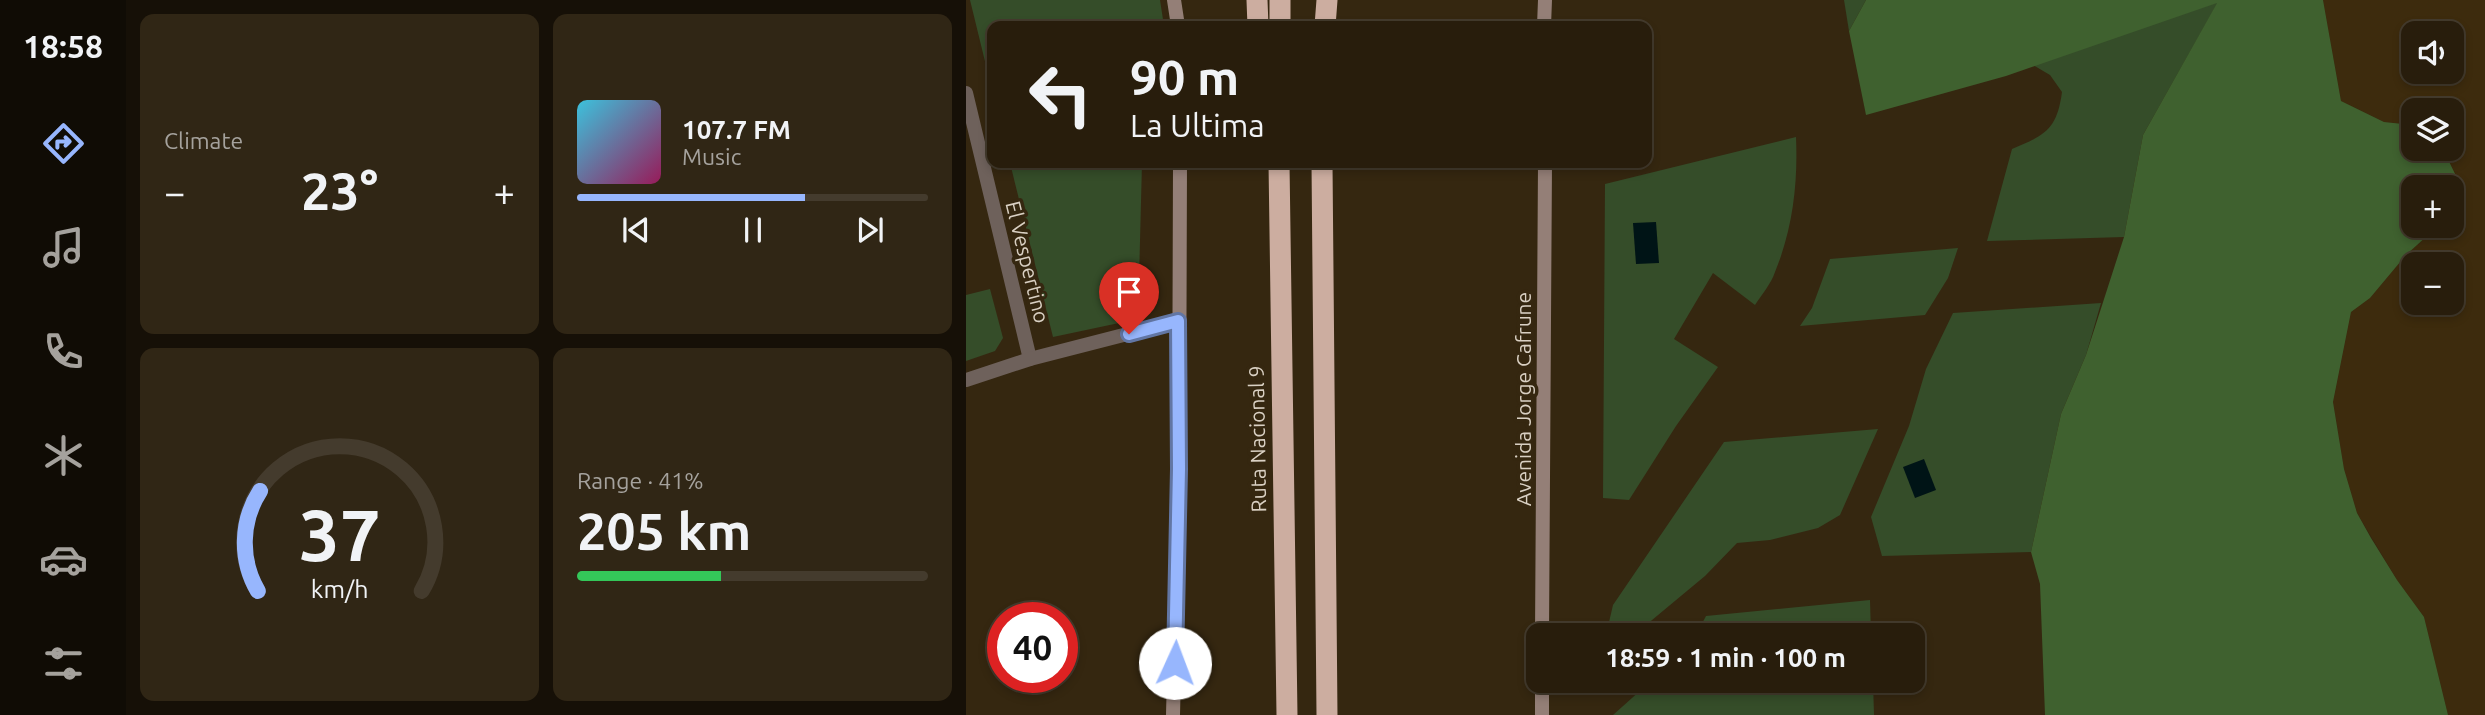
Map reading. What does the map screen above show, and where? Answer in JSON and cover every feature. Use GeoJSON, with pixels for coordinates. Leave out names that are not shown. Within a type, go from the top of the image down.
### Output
{"type":"FeatureCollection","features":[{"type":"Feature","properties":{"kind":"highway"},"geometry":{"type":"LineString","coordinates":[[1257,0],[1258,21]]}},
{"type":"Feature","properties":{"kind":"highway"},"geometry":{"type":"LineString","coordinates":[[1280,0],[1280,21]]}},
{"type":"Feature","properties":{"kind":"highway"},"geometry":{"type":"LineString","coordinates":[[1322,0],[1324,21]]}},
{"type":"Feature","properties":{"kind":"highway"},"geometry":{"type":"LineString","coordinates":[[1325,21],[1327,0]]}},
{"type":"Feature","properties":{"kind":"highway","name":"Ruta Nacional 9"},"geometry":{"type":"LineString","coordinates":[[1277,168],[1287,715]]}},
{"type":"Feature","properties":{"kind":"highway"},"geometry":{"type":"LineString","coordinates":[[1322,168],[1327,715]]}},
{"type":"Feature","properties":{"kind":"street"},"geometry":{"type":"LineString","coordinates":[[1174,0],[1177,21]]}},
{"type":"Feature","properties":{"kind":"street"},"geometry":{"type":"LineString","coordinates":[[1544,21],[1545,0]]}},
{"type":"Feature","properties":{"kind":"street","name":"El Vespertino"},"geometry":{"type":"LineString","coordinates":[[966,93],[1030,359]]}},
{"type":"Feature","properties":{"kind":"street"},"geometry":{"type":"LineString","coordinates":[[1173,715],[1179,469],[1180,168]]}},
{"type":"Feature","properties":{"kind":"street","name":"Avenida Jorge Cafrune"},"geometry":{"type":"LineString","coordinates":[[1542,623],[1545,168]]}},
{"type":"Feature","properties":{"kind":"street"},"geometry":{"type":"LineString","coordinates":[[966,380],[1030,359],[1178,321]]}},
{"type":"Feature","properties":{"kind":"street"},"geometry":{"type":"LineString","coordinates":[[1542,693],[1542,715]]}},
{"type":"Feature","properties":{"kind":"shaded area"},"geometry":{"type":"Polygon","coordinates":[[[2323,0],[2485,0],[2485,715],[2448,715],[2424,617],[2397,580],[2357,513],[2344,469],[2333,402],[2351,312],[2370,298],[2401,261],[2401,315],[2464,315],[2464,252],[2409,252],[2425,238],[2464,238],[2464,175],[2456,175],[2449,161],[2464,161],[2464,98],[2401,98],[2401,124],[2384,122],[2341,101],[2323,0]]]}},
{"type":"Feature","properties":{"kind":"shaded area"},"geometry":{"type":"Polygon","coordinates":[[[1656,222],[1659,263],[1636,264],[1633,223],[1656,222]]]}},
{"type":"Feature","properties":{"kind":"shaded area"},"geometry":{"type":"Polygon","coordinates":[[[1924,459],[1936,490],[1915,498],[1903,467],[1924,459]]]}},
{"type":"Feature","properties":{"kind":"green space"},"geometry":{"type":"Polygon","coordinates":[[[970,0],[1160,0],[1163,21],[987,21],[987,70],[970,0]]]}},
{"type":"Feature","properties":{"kind":"green space"},"geometry":{"type":"Polygon","coordinates":[[[1844,0],[1866,0],[1849,31],[1844,0]]]}},
{"type":"Feature","properties":{"kind":"green space"},"geometry":{"type":"Polygon","coordinates":[[[1866,0],[2323,0],[2341,101],[2384,122],[2401,124],[2401,161],[2449,161],[2456,175],[2401,175],[2401,238],[2425,238],[2409,252],[2401,252],[2401,261],[2370,298],[2351,312],[2333,402],[2344,469],[2357,513],[2397,580],[2424,617],[2448,715],[2045,715],[2040,584],[2031,552],[2061,414],[2086,355],[2124,237],[2143,135],[2217,3],[2006,76],[1866,115],[1849,31],[1866,0]]]}},
{"type":"Feature","properties":{"kind":"green space"},"geometry":{"type":"Polygon","coordinates":[[[2218,2],[2143,135],[2124,237],[1987,241],[2012,149],[2048,129],[2060,104],[2062,92],[2050,75],[2033,65],[2218,2]]]}},
{"type":"Feature","properties":{"kind":"green space"},"geometry":{"type":"Polygon","coordinates":[[[1796,137],[1793,205],[1786,239],[1771,281],[1755,305],[1713,273],[1674,339],[1718,367],[1629,500],[1603,498],[1605,184],[1796,137]]]}},
{"type":"Feature","properties":{"kind":"green space"},"geometry":{"type":"Polygon","coordinates":[[[1011,168],[1142,168],[1138,319],[1053,337],[1011,168]]]}},
{"type":"Feature","properties":{"kind":"green space"},"geometry":{"type":"Polygon","coordinates":[[[1958,248],[1948,278],[1925,315],[1800,326],[1812,308],[1830,259],[1958,248]]]}},
{"type":"Feature","properties":{"kind":"green space"},"geometry":{"type":"Polygon","coordinates":[[[990,289],[1003,338],[995,351],[966,361],[966,295],[990,289]]]}},
{"type":"Feature","properties":{"kind":"green space"},"geometry":{"type":"Polygon","coordinates":[[[2101,303],[2086,355],[2061,414],[2031,552],[1882,556],[1871,517],[1909,426],[1926,369],[1953,313],[2101,303]]]}},
{"type":"Feature","properties":{"kind":"green space"},"geometry":{"type":"Polygon","coordinates":[[[1878,429],[1840,515],[1818,528],[1770,540],[1737,543],[1705,576],[1648,623],[1609,623],[1613,605],[1724,442],[1878,429]]]}},
{"type":"Feature","properties":{"kind":"green space"},"geometry":{"type":"Polygon","coordinates":[[[1870,600],[1871,623],[1702,623],[1706,616],[1870,600]]]}},
{"type":"Feature","properties":{"kind":"green space"},"geometry":{"type":"Polygon","coordinates":[[[1638,693],[1873,693],[1874,715],[1613,715],[1638,693]]]}},
{"type":"Feature","properties":{"kind":"route"},"geometry":{"type":"LineString","coordinates":[[1129,334],[1178,321],[1179,469],[1175,663]]}}]}
